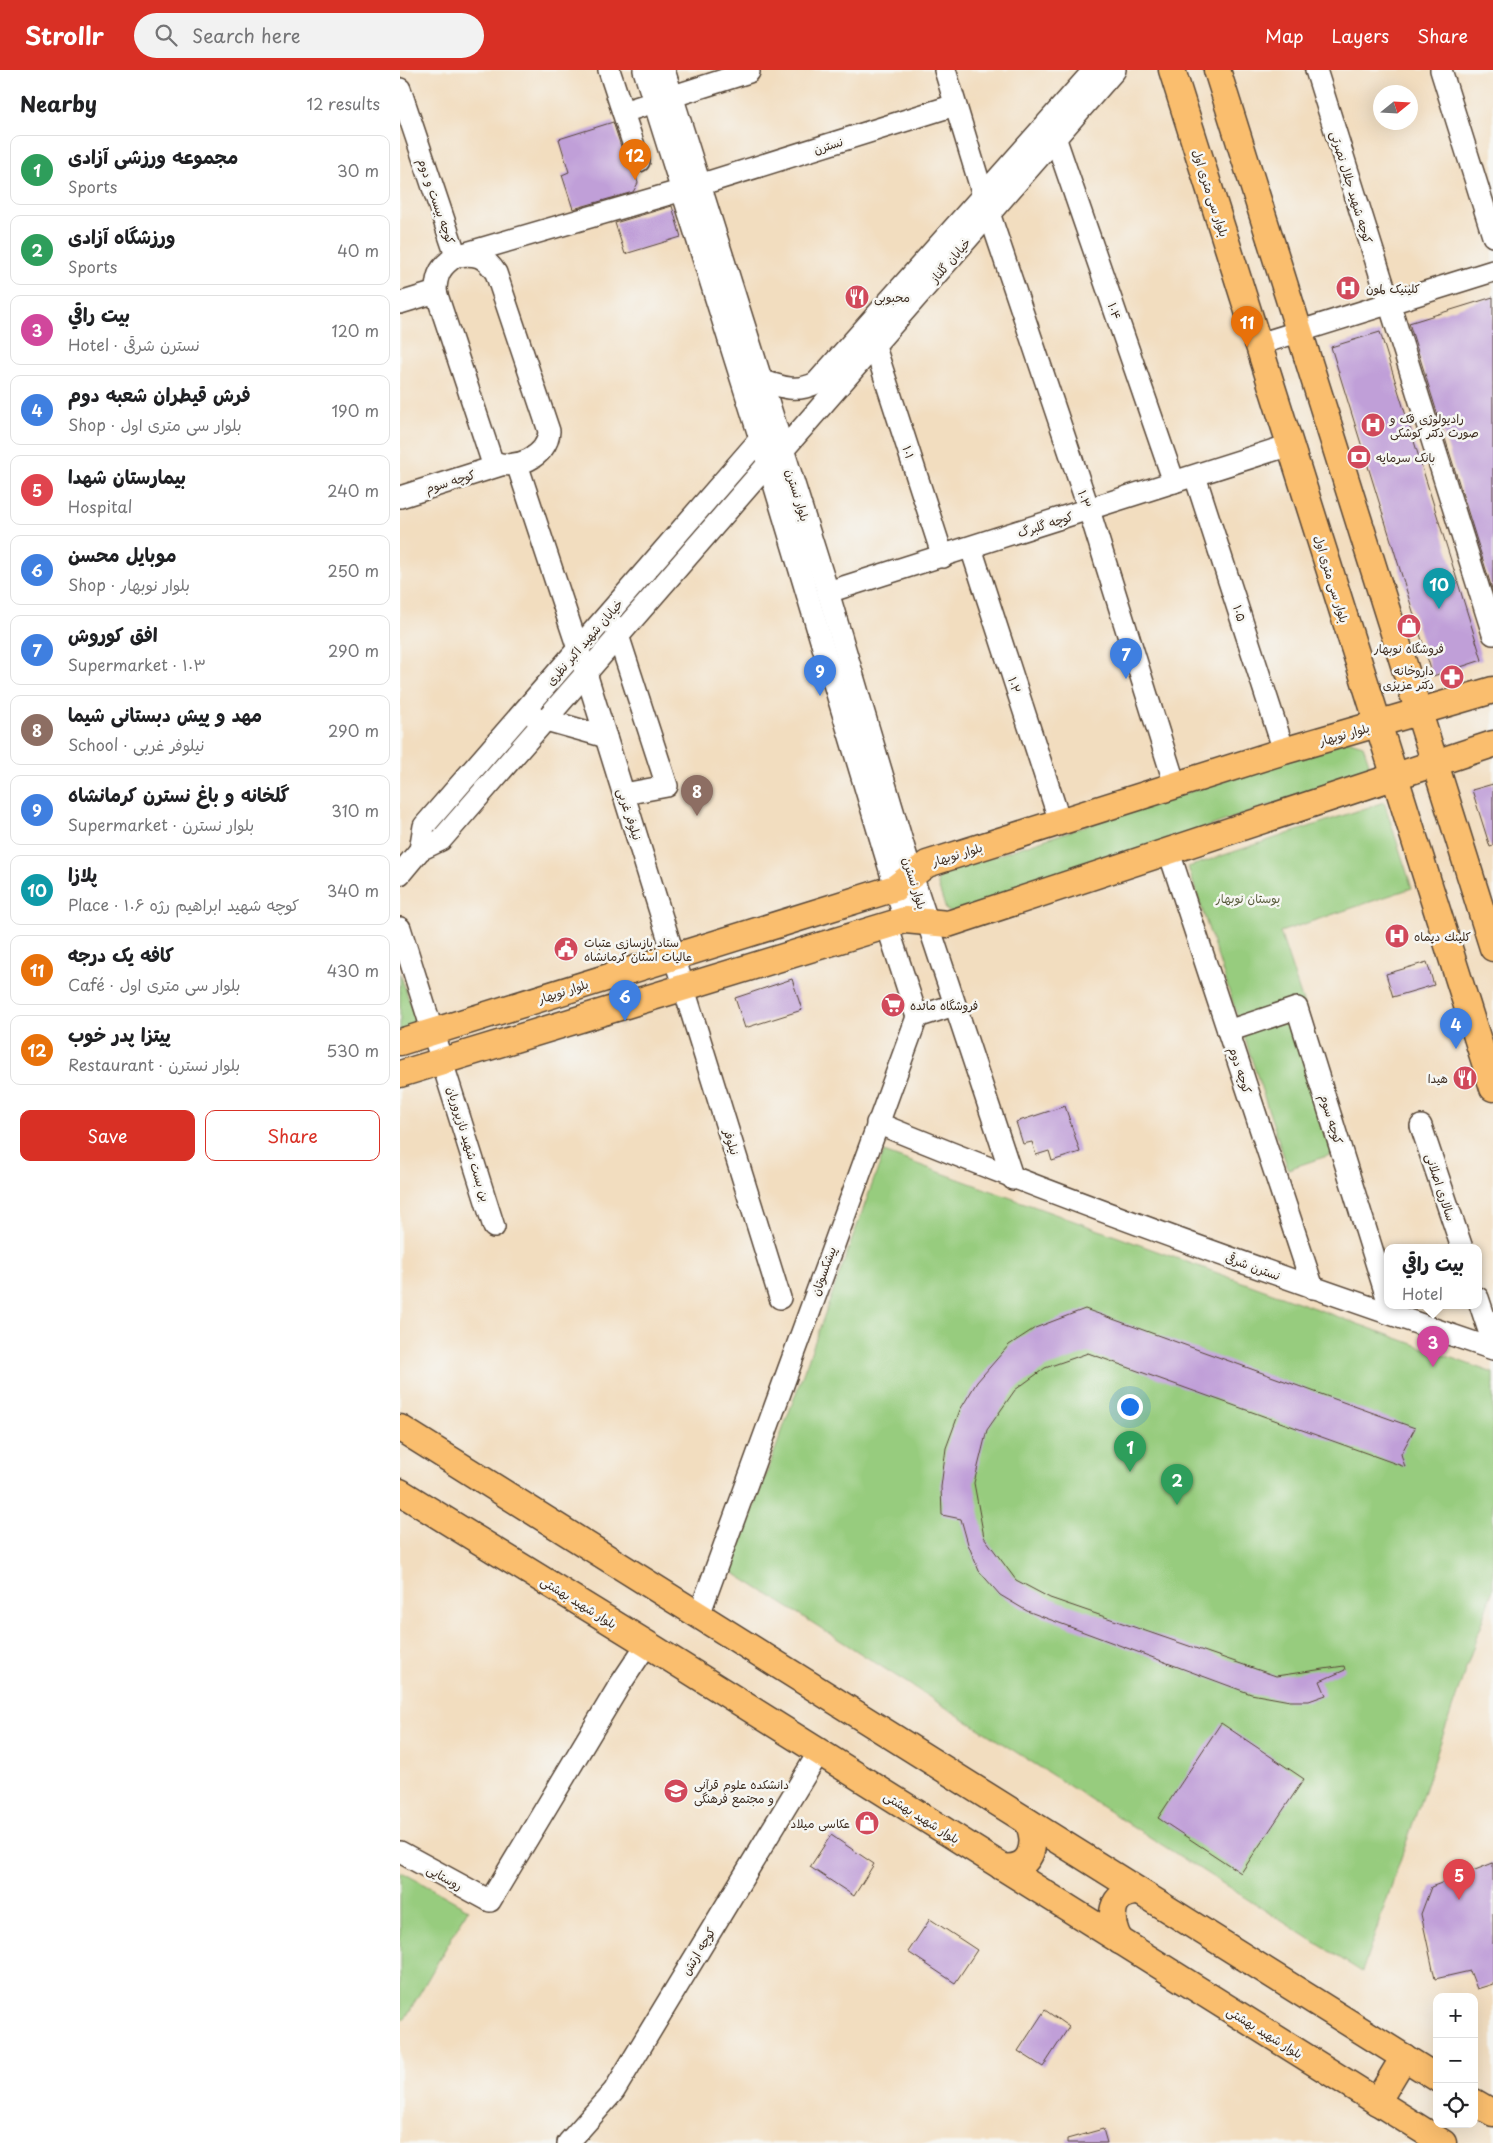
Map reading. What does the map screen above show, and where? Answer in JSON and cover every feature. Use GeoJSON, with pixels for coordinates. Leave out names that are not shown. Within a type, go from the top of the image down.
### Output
{"type":"FeatureCollection","features":[{"type":"Feature","properties":{"kind":"main road","name":"بلوار سی متری اول"},"geometry":{"type":"LineString","coordinates":[[1172,70],[1493,1088]]}},
{"type":"Feature","properties":{"kind":"main road"},"geometry":{"type":"LineString","coordinates":[[1217,70],[1493,948]]}},
{"type":"Feature","properties":{"kind":"main road","name":"بلوار نوبهار"},"geometry":{"type":"LineString","coordinates":[[400,1042],[904,882],[927,864],[1284,751],[1493,690]]}},
{"type":"Feature","properties":{"kind":"main road"},"geometry":{"type":"LineString","coordinates":[[400,1074],[684,987],[906,922],[948,924],[1493,744]]}},
{"type":"Feature","properties":{"kind":"main road"},"geometry":{"type":"LineString","coordinates":[[400,1428],[1433,2075]]}},
{"type":"Feature","properties":{"kind":"main road","name":"بلوار شهید بهشتی"},"geometry":{"type":"LineString","coordinates":[[400,1492],[647,1644],[1443,2143]]}},
{"type":"Feature","properties":{"kind":"main road"},"geometry":{"type":"LineString","coordinates":[[1002,1867],[1020,1866],[1029,1858],[1033,1842],[1028,1822]]}},
{"type":"Feature","properties":{"kind":"main road"},"geometry":{"type":"LineString","coordinates":[[1120,1941],[1112,1924],[1111,1914],[1118,1899],[1125,1894],[1139,1892]]}},
{"type":"Feature","properties":{"kind":"main road"},"geometry":{"type":"LineString","coordinates":[[1377,2102],[1404,2057]]}},
{"type":"Feature","properties":{"kind":"main road"},"geometry":{"type":"LineString","coordinates":[[1478,2105],[1493,2114]]}},
{"type":"Feature","properties":{"kind":"street"},"geometry":{"type":"LineString","coordinates":[[609,70],[638,161]]}},
{"type":"Feature","properties":{"kind":"street","name":"بلوار نسترن"},"geometry":{"type":"LineString","coordinates":[[644,70],[663,99],[691,187],[760,439],[904,882]]}},
{"type":"Feature","properties":{"kind":"street","name":"بلوار نسترن"},"geometry":{"type":"LineString","coordinates":[[663,99],[664,70]]}},
{"type":"Feature","properties":{"kind":"street"},"geometry":{"type":"LineString","coordinates":[[623,112],[749,72],[748,70]]}},
{"type":"Feature","properties":{"kind":"street","name":"۱۰۳"},"geometry":{"type":"LineString","coordinates":[[945,70],[986,204],[1089,510],[1175,786]]}},
{"type":"Feature","properties":{"kind":"street","name":"خیابان گلناز"},"geometry":{"type":"LineString","coordinates":[[762,380],[783,388],[794,389],[805,388],[816,383],[986,204],[1093,80],[1115,70]]}},
{"type":"Feature","properties":{"kind":"street","name":"کوچه شهید جلال نصرتی"},"geometry":{"type":"LineString","coordinates":[[1316,70],[1493,634]]}},
{"type":"Feature","properties":{"kind":"street"},"geometry":{"type":"LineString","coordinates":[[1441,70],[1493,236]]}},
{"type":"Feature","properties":{"kind":"street","name":"خیابان گلناز"},"geometry":{"type":"LineString","coordinates":[[784,449],[875,347],[986,204],[1056,140],[1093,80]]}},
{"type":"Feature","properties":{"kind":"street","name":"کوچه بیست و دوم"},"geometry":{"type":"LineString","coordinates":[[400,89],[404,116],[456,256]]}},
{"type":"Feature","properties":{"kind":"street","name":"نسترن"},"geometry":{"type":"LineString","coordinates":[[456,256],[691,187],[956,105]]}},
{"type":"Feature","properties":{"kind":"street","name":"۱۰۴"},"geometry":{"type":"LineString","coordinates":[[1056,140],[1174,482]]}},
{"type":"Feature","properties":{"kind":"street","name":"بلوار نسترن"},"geometry":{"type":"LineString","coordinates":[[691,187],[762,380],[828,592],[904,882],[906,922]]}},
{"type":"Feature","properties":{"kind":"street","name":"کوچه سوم"},"geometry":{"type":"LineString","coordinates":[[400,497],[509,465],[538,454],[549,442],[549,431],[496,272],[489,262],[482,257],[474,255],[456,256]]}},
{"type":"Feature","properties":{"kind":"street"},"geometry":{"type":"LineString","coordinates":[[400,303],[436,292],[436,279],[440,270],[456,256]]}},
{"type":"Feature","properties":{"kind":"street"},"geometry":{"type":"LineString","coordinates":[[1259,344],[1493,270]]}},
{"type":"Feature","properties":{"kind":"street","name":"نیلوفر غربی"},"geometry":{"type":"LineString","coordinates":[[436,292],[492,461],[509,465],[578,649],[684,987]]}},
{"type":"Feature","properties":{"kind":"street","name":"۱۰۱"},"geometry":{"type":"LineString","coordinates":[[875,347],[943,557]]}},
{"type":"Feature","properties":{"kind":"street","name":"خیابان شهید اکبر نظری"},"geometry":{"type":"LineString","coordinates":[[420,850],[424,826],[760,439]]}},
{"type":"Feature","properties":{"kind":"street","name":"کوچه گلبرگ"},"geometry":{"type":"LineString","coordinates":[[828,592],[943,557],[1290,445]]}},
{"type":"Feature","properties":{"kind":"street","name":"خیابان شهید اکبر نظری"},"geometry":{"type":"LineString","coordinates":[[400,874],[420,850],[441,840],[768,464]]}},
{"type":"Feature","properties":{"kind":"street","name":"۱۰۵"},"geometry":{"type":"LineString","coordinates":[[1195,476],[1284,751]]}},
{"type":"Feature","properties":{"kind":"street","name":"۱۰۲"},"geometry":{"type":"LineString","coordinates":[[970,548],[1060,822]]}},
{"type":"Feature","properties":{"kind":"street"},"geometry":{"type":"LineString","coordinates":[[609,613],[667,786],[624,794]]}},
{"type":"Feature","properties":{"kind":"street"},"geometry":{"type":"LineString","coordinates":[[522,714],[606,737]]}},
{"type":"Feature","properties":{"kind":"street","name":"کوچه دوم"},"geometry":{"type":"LineString","coordinates":[[1169,852],[1313,1288]]}},
{"type":"Feature","properties":{"kind":"street"},"geometry":{"type":"LineString","coordinates":[[906,922],[917,1018],[954,1005]]}},
{"type":"Feature","properties":{"kind":"street"},"geometry":{"type":"LineString","coordinates":[[906,922],[954,1005],[1014,1179]]}},
{"type":"Feature","properties":{"kind":"street","name":"بن بست شهید نازپروریان"},"geometry":{"type":"LineString","coordinates":[[400,928],[406,963],[434,1032],[494,1227]]}},
{"type":"Feature","properties":{"kind":"street","name":"نیلوفر"},"geometry":{"type":"LineString","coordinates":[[684,987],[780,1298]]}},
{"type":"Feature","properties":{"kind":"street","name":"کوچه سوم"},"geometry":{"type":"LineString","coordinates":[[1228,1031],[1297,1008],[1384,1288]]}},
{"type":"Feature","properties":{"kind":"street","name":"پیشکسوتان"},"geometry":{"type":"LineString","coordinates":[[699,1615],[877,1123],[917,1018]]}},
{"type":"Feature","properties":{"kind":"street","name":"نسترن شرقی"},"geometry":{"type":"LineString","coordinates":[[877,1123],[1014,1179],[1313,1288],[1384,1306]]}},
{"type":"Feature","properties":{"kind":"street","name":"سالاری اصلانی"},"geometry":{"type":"LineString","coordinates":[[1421,1126],[1461,1244]]}},
{"type":"Feature","properties":{"kind":"street","name":"نسترن شرقی"},"geometry":{"type":"LineString","coordinates":[[1395,1309],[1493,1349]]}},
{"type":"Feature","properties":{"kind":"street"},"geometry":{"type":"LineString","coordinates":[[1482,1309],[1493,1343]]}},
{"type":"Feature","properties":{"kind":"street","name":"روستایی"},"geometry":{"type":"LineString","coordinates":[[400,1852],[490,1901],[619,1686],[647,1644]]}},
{"type":"Feature","properties":{"kind":"street","name":"کوچه ارتش"},"geometry":{"type":"LineString","coordinates":[[568,2143],[614,2091],[819,1752]]}},
{"type":"Feature","properties":{"kind":"green space"},"geometry":{"type":"Polygon","coordinates":[[[1347,740],[1363,745],[1369,763],[1366,772],[956,914],[946,910],[937,882],[943,873],[1347,740]]]}},
{"type":"Feature","properties":{"kind":"green space","name":"بوستان نوبهار"},"geometry":{"type":"Polygon","coordinates":[[[1384,802],[1412,888],[1280,932],[1351,1148],[1288,1169],[1188,867],[1384,802]]]}},
{"type":"Feature","properties":{"kind":"green space"},"geometry":{"type":"Polygon","coordinates":[[[400,973],[418,1026],[400,1032],[400,973]]]}},
{"type":"Feature","properties":{"kind":"green space"},"geometry":{"type":"Polygon","coordinates":[[[884,1152],[1493,1373],[1493,1589],[1362,1972],[731,1571],[884,1152]]]}},
{"type":"Feature","properties":{"kind":"green space"},"geometry":{"type":"Polygon","coordinates":[[[400,1871],[468,1909],[405,2019],[400,2017],[400,1871]]]}},
{"type":"Feature","properties":{"kind":"building"},"geometry":{"type":"Polygon","coordinates":[[[613,122],[627,165],[635,173],[638,183],[633,192],[573,209],[562,175],[569,172],[559,139],[613,122]]]}},
{"type":"Feature","properties":{"kind":"building"},"geometry":{"type":"Polygon","coordinates":[[[672,206],[681,237],[625,254],[615,223],[672,206]]]}},
{"type":"Feature","properties":{"kind":"building"},"geometry":{"type":"Polygon","coordinates":[[[1493,297],[1493,592],[1409,323],[1493,297]]]}},
{"type":"Feature","properties":{"kind":"building"},"geometry":{"type":"Polygon","coordinates":[[[1380,332],[1482,660],[1433,676],[1331,347],[1380,332]]]}},
{"type":"Feature","properties":{"kind":"building"},"geometry":{"type":"Polygon","coordinates":[[[1493,784],[1493,846],[1490,847],[1472,790],[1493,784]]]}},
{"type":"Feature","properties":{"kind":"building"},"geometry":{"type":"Polygon","coordinates":[[[1427,962],[1434,985],[1393,997],[1386,974],[1427,962]]]}},
{"type":"Feature","properties":{"kind":"building"},"geometry":{"type":"Polygon","coordinates":[[[792,979],[802,1010],[745,1028],[735,998],[792,979]]]}},
{"type":"Feature","properties":{"kind":"building"},"geometry":{"type":"Polygon","coordinates":[[[1065,1106],[1080,1152],[1052,1161],[1049,1151],[1036,1155],[1032,1142],[1023,1144],[1016,1122],[1065,1106]]]}},
{"type":"Feature","properties":{"kind":"building"},"geometry":{"type":"Polygon","coordinates":[[[1085,1309],[1415,1428],[1401,1454],[1405,1467],[1088,1353],[1045,1368],[1015,1390],[987,1430],[974,1483],[984,1537],[1016,1580],[1050,1598],[1276,1676],[1344,1666],[1345,1670],[1320,1681],[1326,1695],[1309,1701],[1290,1701],[1251,1694],[1027,1611],[1000,1595],[979,1571],[968,1544],[961,1519],[942,1515],[941,1487],[946,1448],[960,1410],[977,1382],[1009,1345],[1035,1328],[1085,1309]]]}},
{"type":"Feature","properties":{"kind":"building"},"geometry":{"type":"Polygon","coordinates":[[[1221,1723],[1304,1779],[1241,1873],[1158,1818],[1221,1723]]]}},
{"type":"Feature","properties":{"kind":"building"},"geometry":{"type":"Polygon","coordinates":[[[831,1835],[874,1864],[854,1896],[810,1867],[831,1835]]]}},
{"type":"Feature","properties":{"kind":"building"},"geometry":{"type":"Polygon","coordinates":[[[1493,1863],[1493,1984],[1477,1989],[1470,1971],[1435,1979],[1421,1914],[1431,1887],[1493,1863]]]}},
{"type":"Feature","properties":{"kind":"building"},"geometry":{"type":"Polygon","coordinates":[[[930,1919],[977,1950],[955,1983],[908,1952],[930,1919]]]}},
{"type":"Feature","properties":{"kind":"building"},"geometry":{"type":"Polygon","coordinates":[[[1045,2010],[1069,2027],[1043,2067],[1018,2051],[1045,2010]]]}},
{"type":"Feature","properties":{"kind":"building"},"geometry":{"type":"Polygon","coordinates":[[[1103,2129],[1107,2143],[1067,2143],[1067,2139],[1103,2129]]]}},
{"type":"Feature","properties":{"kind":"place","name":"پیتزا پدر خوب"},"geometry":{"type":"Point","coordinates":[635,180]}},
{"type":"Feature","properties":{"kind":"place","name":"کلینیک لمون"},"geometry":{"type":"Point","coordinates":[1348,288]}},
{"type":"Feature","properties":{"kind":"place","name":"محبوبی"},"geometry":{"type":"Point","coordinates":[857,297]}},
{"type":"Feature","properties":{"kind":"place","name":"کافه یک درجه"},"geometry":{"type":"Point","coordinates":[1247,347]}},
{"type":"Feature","properties":{"kind":"place","name":"رادیولوژی فک و صورت دکتر کوشکی"},"geometry":{"type":"Point","coordinates":[1373,425]}},
{"type":"Feature","properties":{"kind":"place","name":"بانک سرمایه"},"geometry":{"type":"Point","coordinates":[1359,457]}},
{"type":"Feature","properties":{"kind":"place","name":"پلازا"},"geometry":{"type":"Point","coordinates":[1439,609]}},
{"type":"Feature","properties":{"kind":"place","name":"فروشگاه نوبهار"},"geometry":{"type":"Point","coordinates":[1409,626]}},
{"type":"Feature","properties":{"kind":"place","name":"داروخانه دکتر عزیزی"},"geometry":{"type":"Point","coordinates":[1452,677]}},
{"type":"Feature","properties":{"kind":"place","name":"افق کوروش"},"geometry":{"type":"Point","coordinates":[1126,679]}},
{"type":"Feature","properties":{"kind":"place","name":"گلخانه و باغ نسترن کرمانشاه"},"geometry":{"type":"Point","coordinates":[820,696]}},
{"type":"Feature","properties":{"kind":"place","name":"مهد و پیش دبستانی شیما"},"geometry":{"type":"Point","coordinates":[697,816]}},
{"type":"Feature","properties":{"kind":"place","name":"كلينك ديماه"},"geometry":{"type":"Point","coordinates":[1397,936]}},
{"type":"Feature","properties":{"kind":"place","name":"ستاد بازسازی عتبات عالیات استان کرمانشاه"},"geometry":{"type":"Point","coordinates":[566,949]}},
{"type":"Feature","properties":{"kind":"place","name":"فروشگاه مائده"},"geometry":{"type":"Point","coordinates":[893,1005]}},
{"type":"Feature","properties":{"kind":"place","name":"موبایل محسن"},"geometry":{"type":"Point","coordinates":[625,1021]}},
{"type":"Feature","properties":{"kind":"place","name":"فرش قیطران شعبه دوم"},"geometry":{"type":"Point","coordinates":[1456,1049]}},
{"type":"Feature","properties":{"kind":"place","name":"هیدا"},"geometry":{"type":"Point","coordinates":[1465,1078]}},
{"type":"Feature","properties":{"kind":"place","name":"بيت راقي"},"geometry":{"type":"Point","coordinates":[1433,1367]}},
{"type":"Feature","properties":{"kind":"place","name":"مجموعه ورزشی آزادی"},"geometry":{"type":"Point","coordinates":[1130,1472]}},
{"type":"Feature","properties":{"kind":"place","name":"ورزشگاه آزادی"},"geometry":{"type":"Point","coordinates":[1177,1505]}},
{"type":"Feature","properties":{"kind":"place","name":"دانشکده علوم قرآنی و مجتمع فرهنگی"},"geometry":{"type":"Point","coordinates":[676,1791]}},
{"type":"Feature","properties":{"kind":"place","name":"عکاسی میلاد"},"geometry":{"type":"Point","coordinates":[867,1823]}},
{"type":"Feature","properties":{"kind":"place","name":"بیمارستان شهدا"},"geometry":{"type":"Point","coordinates":[1459,1900]}}]}
